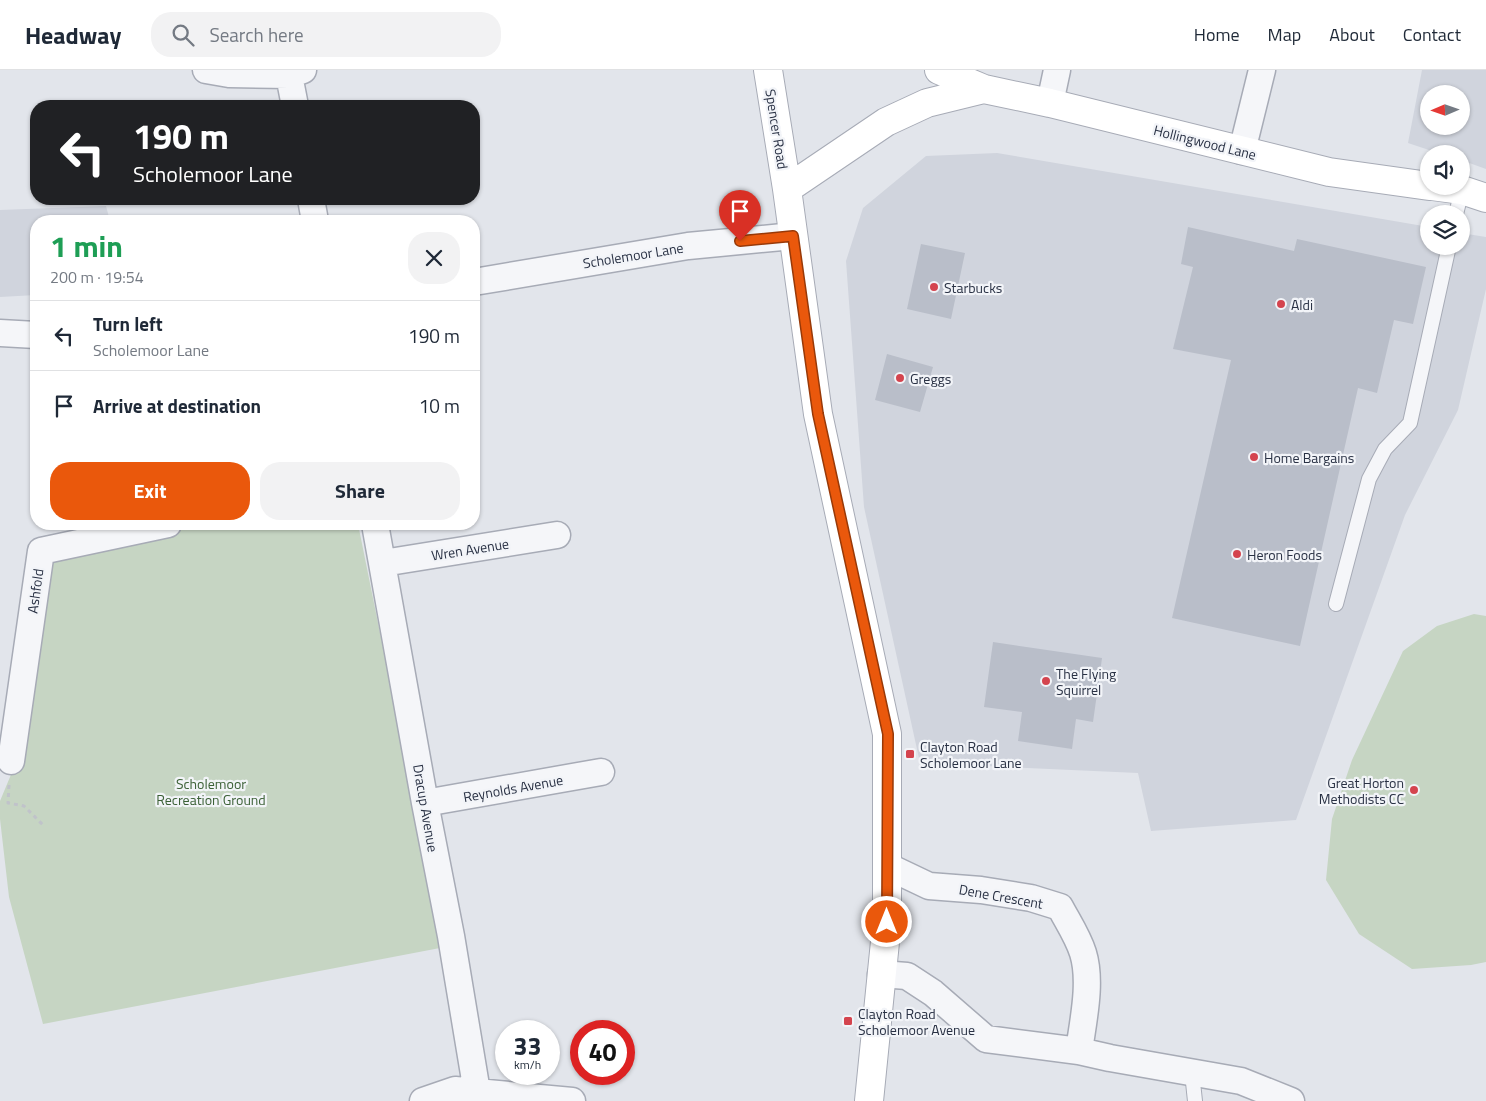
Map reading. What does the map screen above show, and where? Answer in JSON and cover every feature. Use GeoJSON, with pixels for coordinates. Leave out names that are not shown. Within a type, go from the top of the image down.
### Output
{"type":"FeatureCollection","features":[{"type":"Feature","properties":{"kind":"street"},"geometry":{"type":"LineString","coordinates":[[206,70],[229,74],[294,72],[295,100]]}},
{"type":"Feature","properties":{"kind":"street","name":"Spencer Road"},"geometry":{"type":"LineString","coordinates":[[768,70],[787,189],[818,414],[888,734],[887,922],[869,1101]]}},
{"type":"Feature","properties":{"kind":"street","name":"Hollingwood Lane"},"geometry":{"type":"LineString","coordinates":[[940,70],[984,89],[1050,103],[1329,172],[1420,185]]}},
{"type":"Feature","properties":{"kind":"street"},"geometry":{"type":"LineString","coordinates":[[1050,103],[1057,70]]}},
{"type":"Feature","properties":{"kind":"street"},"geometry":{"type":"LineString","coordinates":[[1242,151],[1262,70]]}},
{"type":"Feature","properties":{"kind":"street","name":"Hollingwood Lane"},"geometry":{"type":"LineString","coordinates":[[787,189],[886,122],[927,103],[984,89]]}},
{"type":"Feature","properties":{"kind":"street","name":"Hollingwood Lane"},"geometry":{"type":"LineString","coordinates":[[1453,195],[1468,201]]}},
{"type":"Feature","properties":{"kind":"street","name":"Scholemoor Lane"},"geometry":{"type":"LineString","coordinates":[[480,281],[688,246],[793,236]]}},
{"type":"Feature","properties":{"kind":"street"},"geometry":{"type":"LineString","coordinates":[[0,334],[30,335]]}},
{"type":"Feature","properties":{"kind":"street","name":"Ashfold"},"geometry":{"type":"LineString","coordinates":[[11,761],[41,551],[140,530]]}},
{"type":"Feature","properties":{"kind":"street","name":"Dracup Avenue"},"geometry":{"type":"LineString","coordinates":[[376,530],[424,803],[451,936],[477,1092]]}},
{"type":"Feature","properties":{"kind":"street","name":"Wren Avenue"},"geometry":{"type":"LineString","coordinates":[[383,562],[557,535]]}},
{"type":"Feature","properties":{"kind":"street","name":"Reynolds Avenue"},"geometry":{"type":"LineString","coordinates":[[424,803],[601,772]]}},
{"type":"Feature","properties":{"kind":"street","name":"Dene Crescent"},"geometry":{"type":"LineString","coordinates":[[887,866],[928,886],[981,890],[1031,898],[1060,908],[1083,952],[1086,970],[1085,1007],[1079,1051]]}},
{"type":"Feature","properties":{"kind":"street"},"geometry":{"type":"LineString","coordinates":[[882,974],[907,976],[933,993],[986,1038],[1079,1051],[1241,1081],[1291,1101]]}},
{"type":"Feature","properties":{"kind":"street"},"geometry":{"type":"LineString","coordinates":[[423,1101],[455,1090],[572,1101]]}},
{"type":"Feature","properties":{"kind":"lane"},"geometry":{"type":"LineString","coordinates":[[1336,604],[1368,479],[1385,449],[1410,423],[1447,255]]}},
{"type":"Feature","properties":{"kind":"lane"},"geometry":{"type":"LineString","coordinates":[[1192,1073],[1195,1101]]}},
{"type":"Feature","properties":{"kind":"path"},"geometry":{"type":"LineString","coordinates":[[11,761],[8,803],[24,806],[45,827]]}},
{"type":"Feature","properties":{"kind":"shaded area"},"geometry":{"type":"Polygon","coordinates":[[[1422,70],[1486,70],[1486,169],[1470,163],[1470,145],[1420,145],[1420,147],[1408,143],[1422,70]]]}},
{"type":"Feature","properties":{"kind":"shaded area"},"geometry":{"type":"Polygon","coordinates":[[[997,153],[1420,225],[1420,255],[1470,255],[1470,234],[1486,237],[1486,289],[1458,410],[1405,515],[1296,820],[1151,831],[1138,773],[920,763],[864,507],[846,261],[863,208],[926,156],[997,153]]]}},
{"type":"Feature","properties":{"kind":"shaded area"},"geometry":{"type":"Polygon","coordinates":[[[106,206],[108,215],[30,215],[30,295],[0,297],[0,210],[106,206]]]}},
{"type":"Feature","properties":{"kind":"green space","name":"Scholemoor Recreation Ground"},"geometry":{"type":"Polygon","coordinates":[[[162,530],[359,530],[414,801],[440,948],[43,1024],[9,897],[0,819],[0,801],[15,765],[48,553],[162,530]]]}},
{"type":"Feature","properties":{"kind":"green space","name":"Great Horton Methodists CC"},"geometry":{"type":"Polygon","coordinates":[[[1474,614],[1486,616],[1486,962],[1471,965],[1412,969],[1359,934],[1326,880],[1332,819],[1352,760],[1403,651],[1437,626],[1474,614]]]}},
{"type":"Feature","properties":{"kind":"building"},"geometry":{"type":"Polygon","coordinates":[[[1188,227],[1294,251],[1297,239],[1426,267],[1413,324],[1394,320],[1377,393],[1358,388],[1300,646],[1172,618],[1231,360],[1173,349],[1193,267],[1181,264],[1188,227]]]}},
{"type":"Feature","properties":{"kind":"building"},"geometry":{"type":"Polygon","coordinates":[[[921,244],[965,253],[951,319],[907,309],[921,244]]]}},
{"type":"Feature","properties":{"kind":"building"},"geometry":{"type":"Polygon","coordinates":[[[887,354],[933,367],[920,412],[875,400],[887,354]]]}},
{"type":"Feature","properties":{"kind":"building"},"geometry":{"type":"Polygon","coordinates":[[[993,642],[1102,658],[1093,722],[1076,719],[1072,749],[1018,741],[1022,712],[984,707],[993,642]]]}},
{"type":"Feature","properties":{"kind":"place","name":"Starbucks"},"geometry":{"type":"Point","coordinates":[934,287]}},
{"type":"Feature","properties":{"kind":"place","name":"Aldi"},"geometry":{"type":"Point","coordinates":[1281,304]}},
{"type":"Feature","properties":{"kind":"place","name":"Greggs"},"geometry":{"type":"Point","coordinates":[900,378]}},
{"type":"Feature","properties":{"kind":"place","name":"Home Bargains"},"geometry":{"type":"Point","coordinates":[1254,457]}},
{"type":"Feature","properties":{"kind":"place","name":"Heron Foods"},"geometry":{"type":"Point","coordinates":[1237,554]}},
{"type":"Feature","properties":{"kind":"place","name":"The Flying Squirrel"},"geometry":{"type":"Point","coordinates":[1046,681]}},
{"type":"Feature","properties":{"kind":"place","name":"Clayton Road Scholemoor Lane"},"geometry":{"type":"Point","coordinates":[910,754]}},
{"type":"Feature","properties":{"kind":"place","name":"Great Horton Methodists CC"},"geometry":{"type":"Point","coordinates":[1414,790]}},
{"type":"Feature","properties":{"kind":"place","name":"Clayton Road Scholemoor Avenue"},"geometry":{"type":"Point","coordinates":[848,1021]}},
{"type":"Feature","properties":{"kind":"route"},"geometry":{"type":"LineString","coordinates":[[740,241],[793,236],[818,414],[888,734],[887,922]]}}]}
